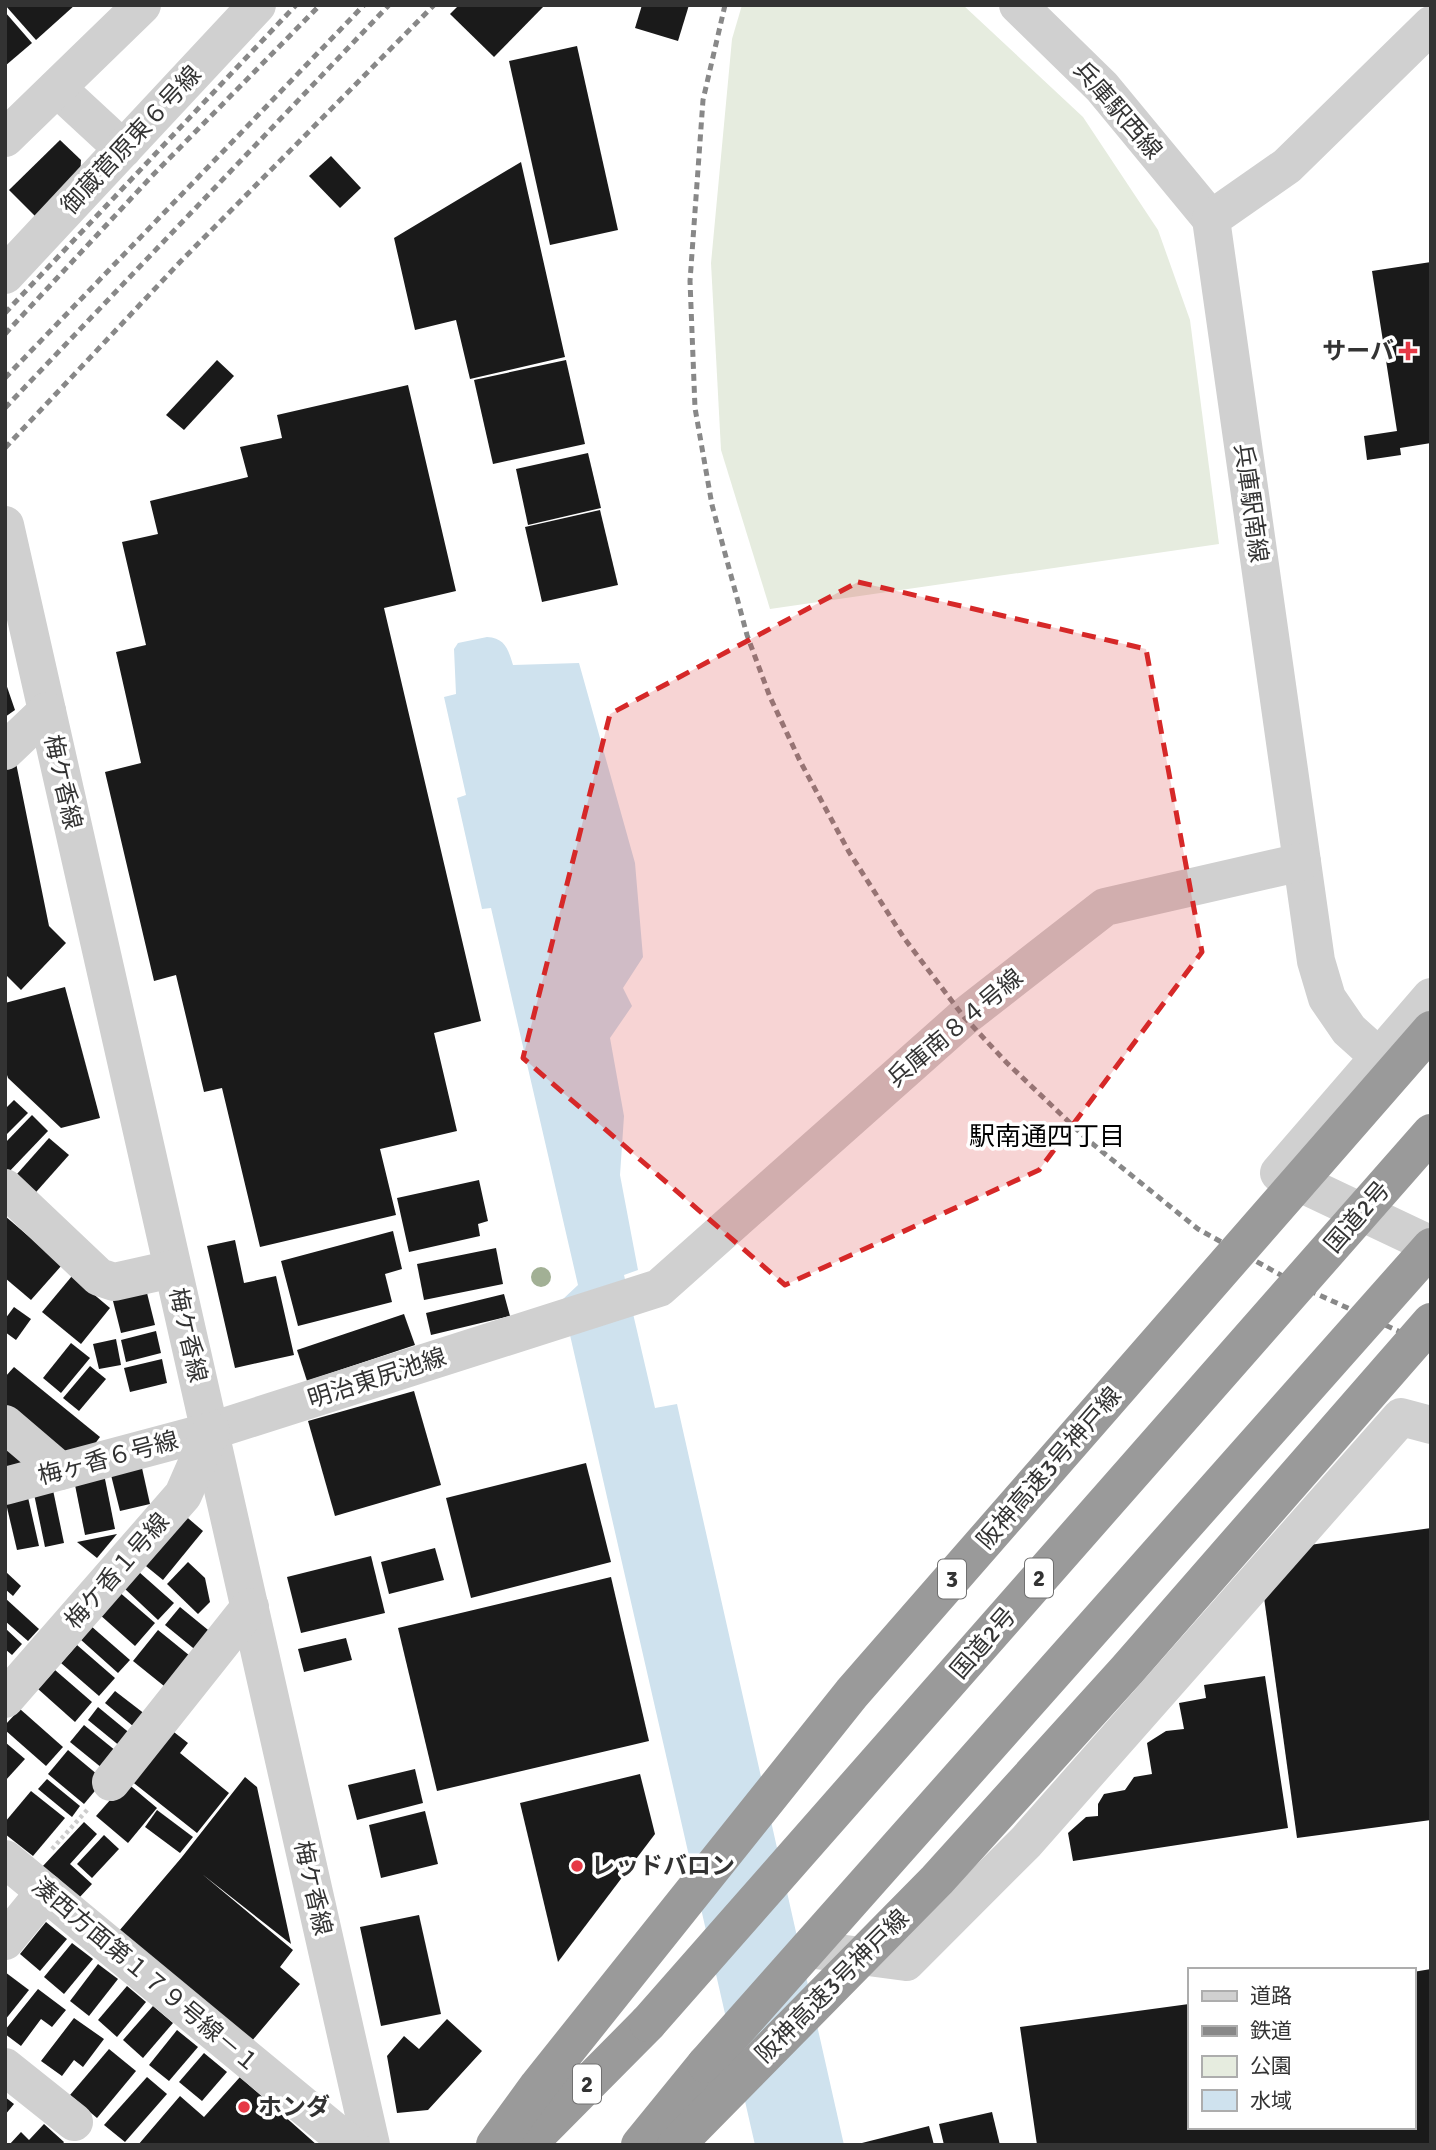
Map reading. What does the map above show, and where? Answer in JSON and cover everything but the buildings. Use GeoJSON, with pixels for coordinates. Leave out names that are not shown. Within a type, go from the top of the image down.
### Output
{"type":"FeatureCollection","features":[{"type":"Feature","properties":{"kind":"highway","name":"阪神高速3号神戸線"},"geometry":{"type":"LineString","coordinates":[[495,2145],[538,2086],[852,1693],[1431,1030]]}},
{"type":"Feature","properties":{"kind":"highway","name":"国道2号"},"geometry":{"type":"LineString","coordinates":[[527,2145],[648,2023],[1431,1133]]}},
{"type":"Feature","properties":{"kind":"highway"},"geometry":{"type":"LineString","coordinates":[[640,2145],[705,2064],[1431,1246]]}},
{"type":"Feature","properties":{"kind":"highway","name":"阪神高速3号神戸線"},"geometry":{"type":"LineString","coordinates":[[676,2145],[937,1880],[1128,1670],[1431,1322]]}},
{"type":"Feature","properties":{"kind":"street"},"geometry":{"type":"LineString","coordinates":[[5,138],[142,5]]}},
{"type":"Feature","properties":{"kind":"street","name":"御蔵菅原東６号線"},"geometry":{"type":"LineString","coordinates":[[5,275],[257,5]]}},
{"type":"Feature","properties":{"kind":"street","name":"兵庫駅西線"},"geometry":{"type":"LineString","coordinates":[[1018,5],[1102,87],[1211,219]]}},
{"type":"Feature","properties":{"kind":"street"},"geometry":{"type":"LineString","coordinates":[[1211,219],[1287,166],[1431,24]]}},
{"type":"Feature","properties":{"kind":"street"},"geometry":{"type":"LineString","coordinates":[[57,88],[123,149]]}},
{"type":"Feature","properties":{"kind":"street","name":"兵庫駅南線"},"geometry":{"type":"LineString","coordinates":[[1211,219],[1316,961],[1327,998],[1349,1030],[1380,1057]]}},
{"type":"Feature","properties":{"kind":"street","name":"梅ケ香線"},"geometry":{"type":"LineString","coordinates":[[5,525],[371,2145]]}},
{"type":"Feature","properties":{"kind":"street"},"geometry":{"type":"LineString","coordinates":[[5,751],[47,711]]}},
{"type":"Feature","properties":{"kind":"street","name":"兵庫南８４号線"},"geometry":{"type":"LineString","coordinates":[[659,1288],[964,1017],[1105,907],[1302,862]]}},
{"type":"Feature","properties":{"kind":"street"},"geometry":{"type":"LineString","coordinates":[[1431,997],[1279,1172],[1431,1246]]}},
{"type":"Feature","properties":{"kind":"street"},"geometry":{"type":"LineString","coordinates":[[5,1188],[99,1277],[114,1282],[172,1269]]}},
{"type":"Feature","properties":{"kind":"street","name":"明治東尻池線"},"geometry":{"type":"LineString","coordinates":[[211,1430],[659,1288]]}},
{"type":"Feature","properties":{"kind":"street"},"geometry":{"type":"LineString","coordinates":[[808,1949],[906,1962],[1026,1842],[1416,1421]]}},
{"type":"Feature","properties":{"kind":"street"},"geometry":{"type":"LineString","coordinates":[[5,1424],[60,1471]]}},
{"type":"Feature","properties":{"kind":"street","name":"梅ヶ香６号線"},"geometry":{"type":"LineString","coordinates":[[5,1486],[211,1430]]}},
{"type":"Feature","properties":{"kind":"street","name":"梅ケ香１号線"},"geometry":{"type":"LineString","coordinates":[[5,1699],[183,1495],[211,1430]]}},
{"type":"Feature","properties":{"kind":"street"},"geometry":{"type":"LineString","coordinates":[[111,1782],[250,1606]]}},
{"type":"Feature","properties":{"kind":"street"},"geometry":{"type":"LineString","coordinates":[[5,1941],[26,1876]]}},
{"type":"Feature","properties":{"kind":"street","name":"湊西方面第１７９号線－１"},"geometry":{"type":"LineString","coordinates":[[26,1876],[351,2145]]}},
{"type":"Feature","properties":{"kind":"street"},"geometry":{"type":"LineString","coordinates":[[5,2067],[74,2122]]}},
{"type":"Feature","properties":{"kind":"path"},"geometry":{"type":"LineString","coordinates":[[26,1876],[111,1782]]}},
{"type":"Feature","properties":{"kind":"highlighted area"},"geometry":{"type":"Polygon","coordinates":[[[858,582],[1146,649],[1202,952],[1039,1170],[785,1285],[523,1058],[610,714],[858,582]]]}},
{"type":"Feature","properties":{"kind":"green space"},"geometry":{"type":"Polygon","coordinates":[[[742,5],[963,5],[1083,117],[1158,230],[1190,320],[1219,544],[770,609],[721,450],[711,263],[732,39],[742,5]]]}},
{"type":"Feature","properties":{"kind":"water"},"geometry":{"type":"Polygon","coordinates":[[[487,637],[502,642],[513,665],[579,663],[635,863],[643,957],[623,988],[632,1006],[610,1038],[624,1116],[620,1175],[638,1270],[624,1275],[655,1408],[677,1404],[844,2145],[755,2145],[562,1300],[578,1285],[491,908],[482,909],[457,798],[466,795],[444,697],[456,694],[454,649],[458,643],[487,637]]]}},
{"type":"Feature","properties":{"kind":"railway"},"geometry":{"type":"LineString","coordinates":[[5,313],[296,5]]}},
{"type":"Feature","properties":{"kind":"railway"},"geometry":{"type":"LineString","coordinates":[[5,334],[151,177],[320,5]]}},
{"type":"Feature","properties":{"kind":"railway"},"geometry":{"type":"LineString","coordinates":[[5,378],[364,5]]}},
{"type":"Feature","properties":{"kind":"railway"},"geometry":{"type":"LineString","coordinates":[[5,408],[389,5]]}},
{"type":"Feature","properties":{"kind":"railway"},"geometry":{"type":"LineString","coordinates":[[5,448],[181,261],[434,5]]}},
{"type":"Feature","properties":{"kind":"railway"},"geometry":{"type":"LineString","coordinates":[[725,5],[703,100],[690,281],[695,408],[712,505],[747,635],[770,697],[800,761],[849,852],[904,938],[964,1017],[1007,1063],[1089,1141],[1198,1229],[1306,1289],[1431,1346]]}},
{"type":"Feature","properties":{"kind":"place","name":"サーバ"},"geometry":{"type":"Point","coordinates":[1408,351]}},
{"type":"Feature","properties":{"kind":"place","name":"レッドバロン"},"geometry":{"type":"Point","coordinates":[577,1866]}},
{"type":"Feature","properties":{"kind":"place","name":"ホンダ"},"geometry":{"type":"Point","coordinates":[244,2107]}},
{"type":"Feature","properties":{"kind":"district","name":"駅南通四丁目"},"geometry":{"type":"Point","coordinates":[1047,1136]}}]}
